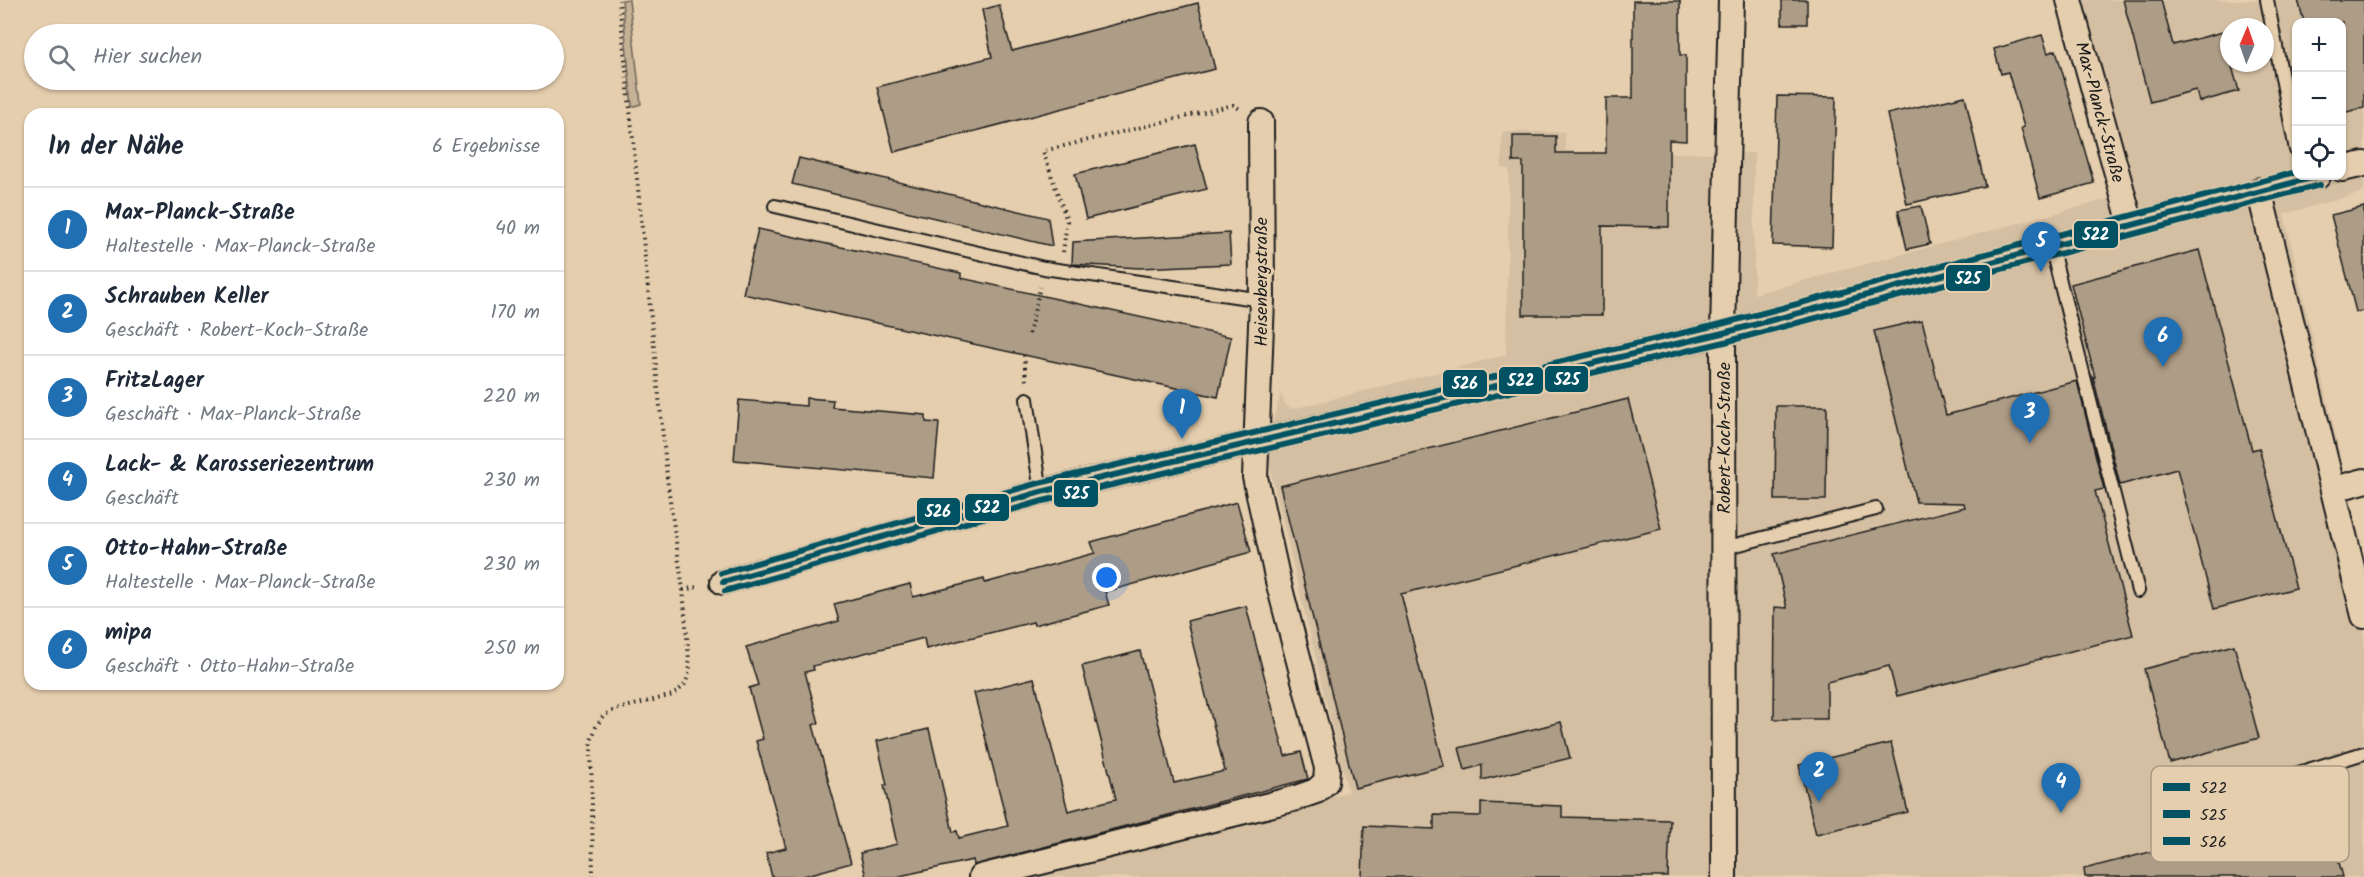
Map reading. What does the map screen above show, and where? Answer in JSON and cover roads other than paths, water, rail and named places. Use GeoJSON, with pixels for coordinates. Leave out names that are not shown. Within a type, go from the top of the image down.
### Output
{"type":"FeatureCollection","features":[{"type":"Feature","properties":{"kind":"street","name":"Robert-Koch-Straße"},"geometry":{"type":"LineString","coordinates":[[1724,877],[1724,333],[1731,0]]}},
{"type":"Feature","properties":{"kind":"street","name":"Max-Planck-Straße"},"geometry":{"type":"LineString","coordinates":[[2069,0],[2131,224]]}},
{"type":"Feature","properties":{"kind":"street","name":"Heisenbergstraße"},"geometry":{"type":"LineString","coordinates":[[1257,441],[1262,300],[1261,122]]}},
{"type":"Feature","properties":{"kind":"street"},"geometry":{"type":"LineString","coordinates":[[2346,169],[2364,164]]}},
{"type":"Feature","properties":{"kind":"street"},"geometry":{"type":"LineString","coordinates":[[723,582],[1041,492],[1724,333],[2296,180]]}},
{"type":"Feature","properties":{"kind":"street"},"geometry":{"type":"LineString","coordinates":[[2259,190],[2364,616]]}},
{"type":"Feature","properties":{"kind":"street"},"geometry":{"type":"LineString","coordinates":[[981,877],[1293,799],[1316,791],[1326,782],[1327,768],[1278,581],[1256,477],[1257,441]]}},
{"type":"Feature","properties":{"kind":"street"},"geometry":{"type":"LineString","coordinates":[[2334,489],[2364,481]]}},
{"type":"Feature","properties":{"kind":"lane"},"geometry":{"type":"LineString","coordinates":[[2267,0],[2292,129]]}},
{"type":"Feature","properties":{"kind":"lane"},"geometry":{"type":"LineString","coordinates":[[775,206],[1044,268],[1262,300]]}},
{"type":"Feature","properties":{"kind":"lane"},"geometry":{"type":"LineString","coordinates":[[2051,246],[2138,591]]}},
{"type":"Feature","properties":{"kind":"lane"},"geometry":{"type":"LineString","coordinates":[[1027,399],[1041,492]]}},
{"type":"Feature","properties":{"kind":"lane"},"geometry":{"type":"LineString","coordinates":[[1724,548],[1876,509]]}},
{"type":"Feature","properties":{"kind":"lane"},"geometry":{"type":"LineString","coordinates":[[2321,766],[2364,753]]}},
{"type":"Feature","properties":{"kind":"place","name":"Otto-Hahn-Straße"},"geometry":{"type":"Point","coordinates":[2041,272]}},
{"type":"Feature","properties":{"kind":"place","name":"mipa"},"geometry":{"type":"Point","coordinates":[2163,367]}},
{"type":"Feature","properties":{"kind":"place","name":"Max-Planck-Straße"},"geometry":{"type":"Point","coordinates":[1182,439]}},
{"type":"Feature","properties":{"kind":"place","name":"FritzLager"},"geometry":{"type":"Point","coordinates":[2030,443]}},
{"type":"Feature","properties":{"kind":"place","name":"Schrauben Keller"},"geometry":{"type":"Point","coordinates":[1819,802]}},
{"type":"Feature","properties":{"kind":"place","name":"Lack- & Karosseriezentrum"},"geometry":{"type":"Point","coordinates":[2061,813]}}]}
